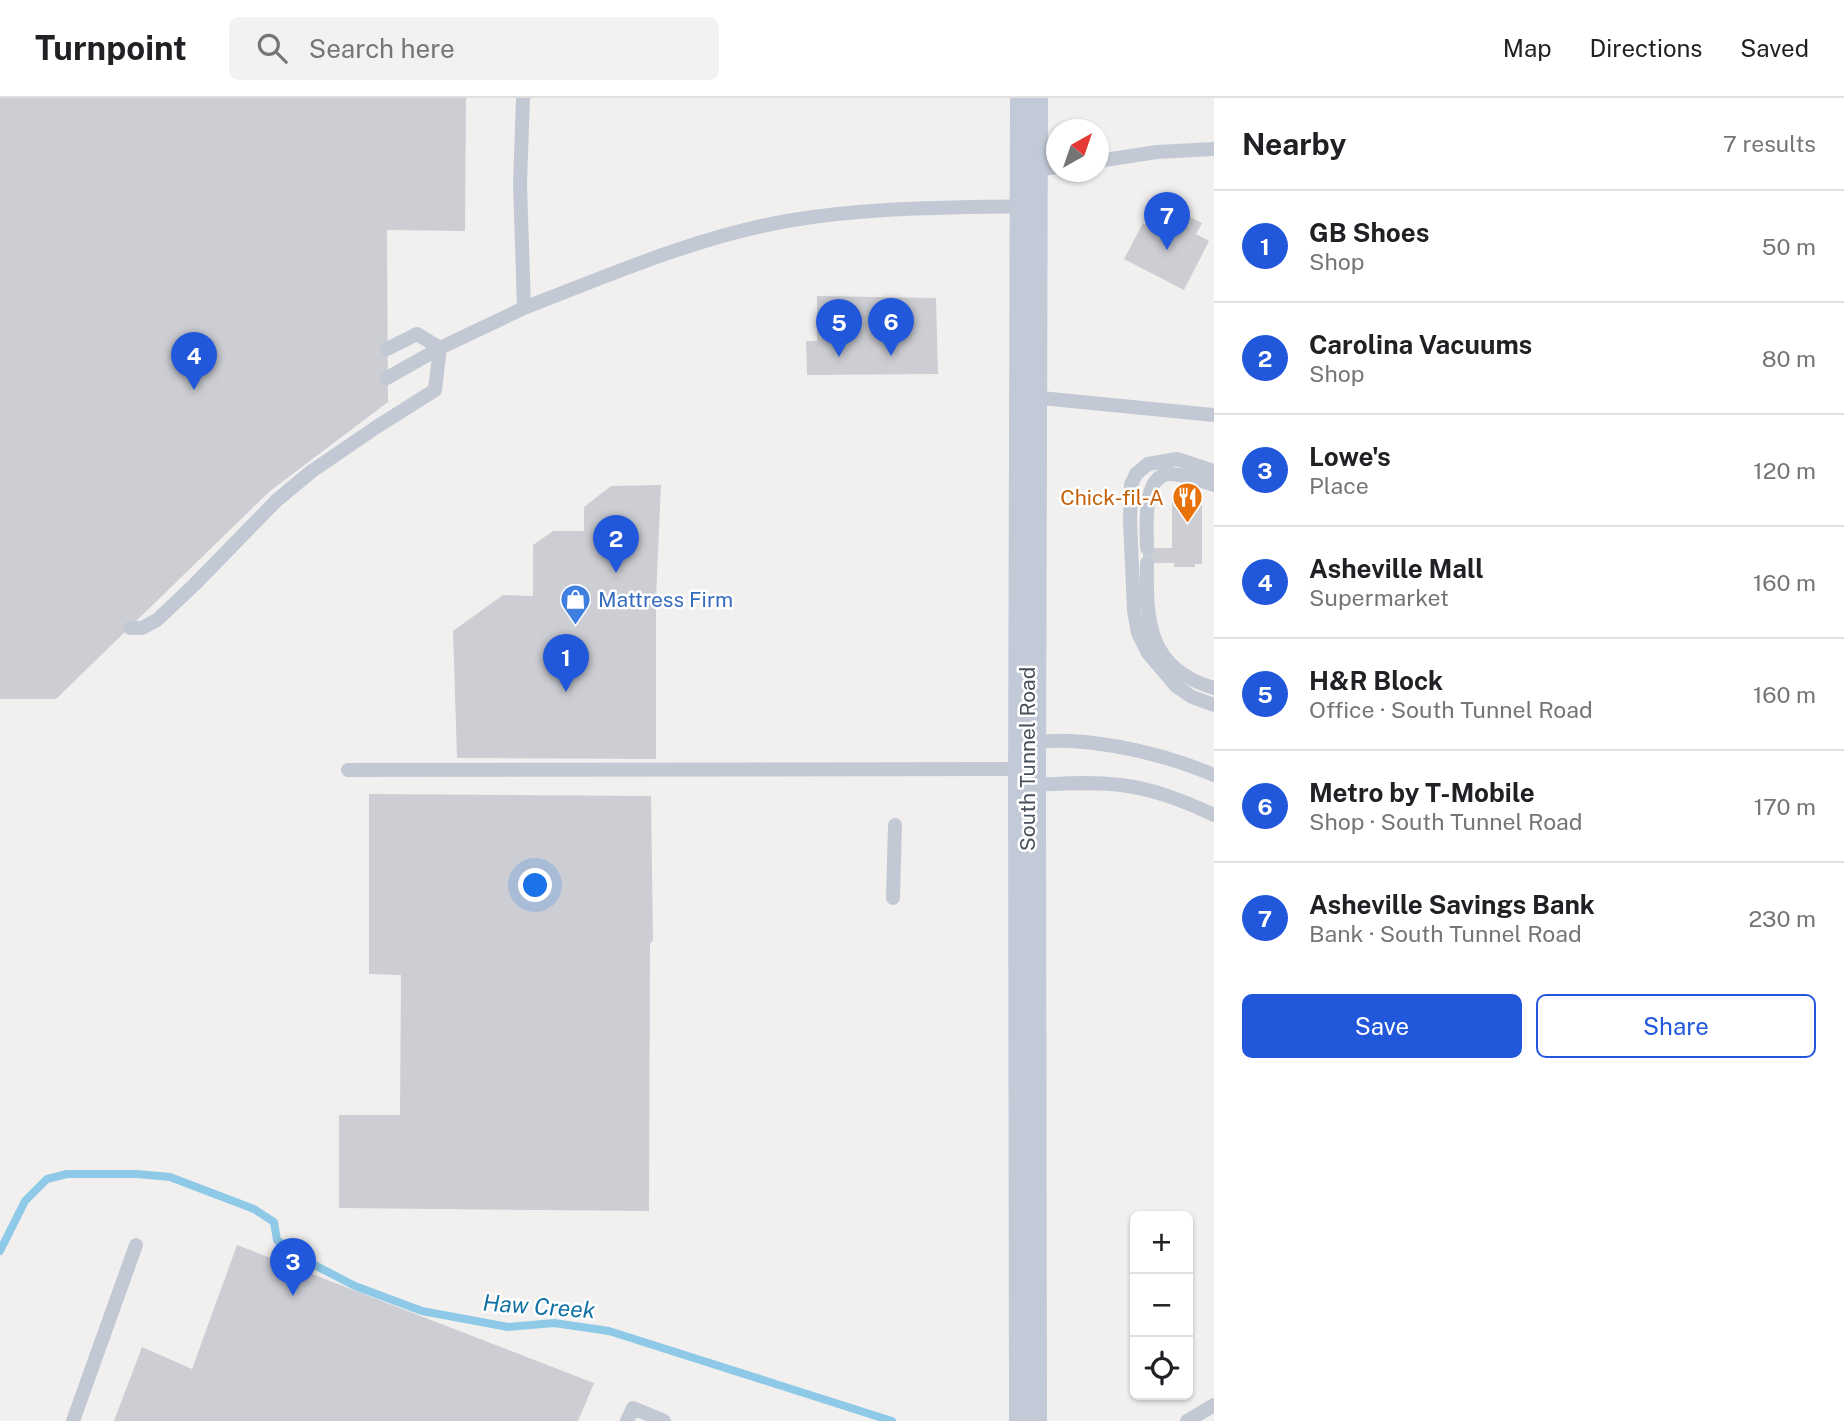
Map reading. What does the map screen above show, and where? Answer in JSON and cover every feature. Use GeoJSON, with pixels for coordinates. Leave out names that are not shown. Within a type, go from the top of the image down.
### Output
{"type":"FeatureCollection","features":[{"type":"Feature","properties":{"kind":"main road","name":"South Tunnel Road"},"geometry":{"type":"LineString","coordinates":[[1028,1421],[1028,397],[1038,181],[1029,98]]}},
{"type":"Feature","properties":{"kind":"lane"},"geometry":{"type":"LineString","coordinates":[[523,98],[520,184],[524,308]]}},
{"type":"Feature","properties":{"kind":"lane"},"geometry":{"type":"LineString","coordinates":[[1109,159],[1157,152],[1214,149]]}},
{"type":"Feature","properties":{"kind":"lane"},"geometry":{"type":"LineString","coordinates":[[387,378],[440,348],[524,308],[661,255],[730,234],[784,221],[1038,181]]}},
{"type":"Feature","properties":{"kind":"lane"},"geometry":{"type":"LineString","coordinates":[[387,349],[417,334],[440,348]]}},
{"type":"Feature","properties":{"kind":"lane"},"geometry":{"type":"LineString","coordinates":[[130,628],[142,628],[157,620],[277,500],[312,471],[435,390],[440,348]]}},
{"type":"Feature","properties":{"kind":"lane"},"geometry":{"type":"LineString","coordinates":[[1028,397],[1214,415]]}},
{"type":"Feature","properties":{"kind":"lane"},"geometry":{"type":"LineString","coordinates":[[1214,471],[1177,459],[1148,464],[1136,474],[1131,485],[1130,521],[1133,611],[1138,633],[1148,653],[1176,686],[1192,697],[1214,705]]}},
{"type":"Feature","properties":{"kind":"lane"},"geometry":{"type":"LineString","coordinates":[[1214,485],[1172,474],[1163,475],[1156,481],[1148,500],[1147,556],[1147,610],[1150,628],[1158,646],[1169,662],[1185,676],[1214,688]]}},
{"type":"Feature","properties":{"kind":"lane"},"geometry":{"type":"LineString","coordinates":[[1027,766],[1070,741],[1144,751],[1214,775]]}},
{"type":"Feature","properties":{"kind":"lane"},"geometry":{"type":"LineString","coordinates":[[348,770],[1027,766],[1152,791],[1182,800],[1214,815]]}},
{"type":"Feature","properties":{"kind":"lane"},"geometry":{"type":"LineString","coordinates":[[893,898],[895,825]]}},
{"type":"Feature","properties":{"kind":"lane"},"geometry":{"type":"LineString","coordinates":[[73,1421],[136,1245]]}},
{"type":"Feature","properties":{"kind":"lane"},"geometry":{"type":"LineString","coordinates":[[1187,1421],[1214,1405]]}},
{"type":"Feature","properties":{"kind":"lane"},"geometry":{"type":"LineString","coordinates":[[627,1421],[632,1408],[664,1421]]}},
{"type":"Feature","properties":{"kind":"building"},"geometry":{"type":"Polygon","coordinates":[[[0,98],[466,98],[465,231],[387,230],[388,402],[270,491],[56,699],[0,699],[0,98]]]}},
{"type":"Feature","properties":{"kind":"building"},"geometry":{"type":"Polygon","coordinates":[[[1168,206],[1202,223],[1196,234],[1209,241],[1184,290],[1124,259],[1143,223],[1156,230],[1168,206]]]}},
{"type":"Feature","properties":{"kind":"building"},"geometry":{"type":"Polygon","coordinates":[[[817,296],[936,298],[938,374],[807,375],[806,341],[817,341],[817,296]]]}},
{"type":"Feature","properties":{"kind":"building"},"geometry":{"type":"Polygon","coordinates":[[[661,485],[656,598],[656,759],[457,758],[453,631],[503,595],[533,596],[533,545],[553,531],[584,531],[584,507],[611,486],[661,485]]]}},
{"type":"Feature","properties":{"kind":"building","name":"Chick-fil-A"},"geometry":{"type":"Polygon","coordinates":[[[1172,499],[1202,499],[1202,564],[1195,564],[1195,567],[1174,567],[1174,563],[1143,563],[1143,548],[1172,548],[1172,499]]]}},
{"type":"Feature","properties":{"kind":"building"},"geometry":{"type":"Polygon","coordinates":[[[369,794],[651,796],[653,941],[650,943],[649,1211],[339,1208],[339,1115],[400,1115],[401,975],[369,974],[369,794]]]}},
{"type":"Feature","properties":{"kind":"building"},"geometry":{"type":"Polygon","coordinates":[[[237,1245],[594,1383],[578,1421],[114,1421],[142,1347],[192,1369],[237,1245]]]}},
{"type":"Feature","properties":{"kind":"waterway","name":"Haw Creek"},"geometry":{"type":"LineString","coordinates":[[0,1251],[25,1201],[47,1179],[67,1174],[170,1177],[254,1209],[274,1222],[277,1240],[299,1257],[355,1286],[422,1311],[508,1327],[554,1323],[609,1331],[892,1421]]}},
{"type":"Feature","properties":{"kind":"place","name":"Asheville Savings Bank"},"geometry":{"type":"Point","coordinates":[1167,250]}},
{"type":"Feature","properties":{"kind":"place","name":"Metro by T-Mobile"},"geometry":{"type":"Point","coordinates":[891,356]}},
{"type":"Feature","properties":{"kind":"place","name":"H&R Block"},"geometry":{"type":"Point","coordinates":[839,357]}},
{"type":"Feature","properties":{"kind":"place","name":"Asheville Mall"},"geometry":{"type":"Point","coordinates":[194,390]}},
{"type":"Feature","properties":{"kind":"place","name":"Chick-fil-A"},"geometry":{"type":"Point","coordinates":[1187,524]}},
{"type":"Feature","properties":{"kind":"place","name":"Carolina Vacuums"},"geometry":{"type":"Point","coordinates":[616,573]}},
{"type":"Feature","properties":{"kind":"place","name":"Mattress Firm"},"geometry":{"type":"Point","coordinates":[575,626]}},
{"type":"Feature","properties":{"kind":"place","name":"GB Shoes"},"geometry":{"type":"Point","coordinates":[566,692]}},
{"type":"Feature","properties":{"kind":"place","name":"Lowe's"},"geometry":{"type":"Point","coordinates":[293,1296]}}]}
